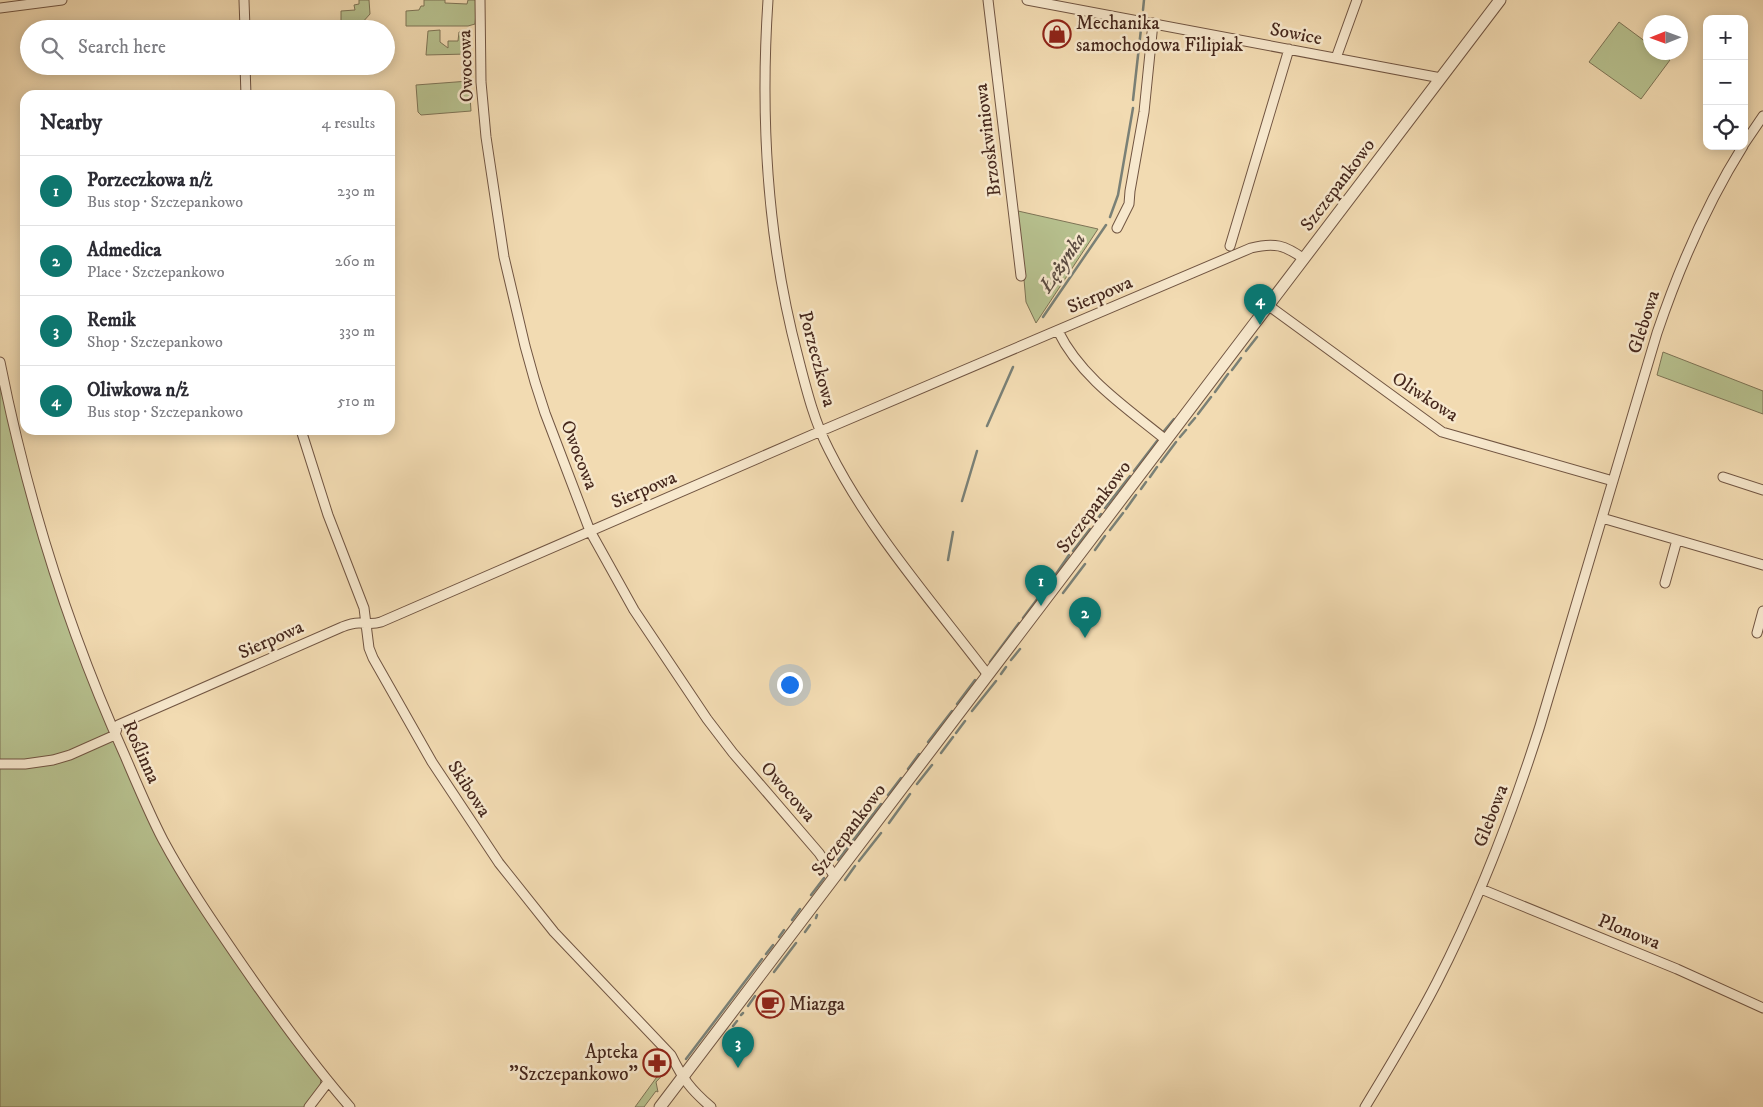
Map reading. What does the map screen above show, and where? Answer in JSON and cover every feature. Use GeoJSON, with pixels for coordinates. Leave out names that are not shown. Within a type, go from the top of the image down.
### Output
{"type":"FeatureCollection","features":[{"type":"Feature","properties":{"kind":"street"},"geometry":{"type":"LineString","coordinates":[[0,8],[62,0]]}},
{"type":"Feature","properties":{"kind":"street"},"geometry":{"type":"LineString","coordinates":[[244,0],[245,20]]}},
{"type":"Feature","properties":{"kind":"street","name":"Owocowa"},"geometry":{"type":"LineString","coordinates":[[480,0],[481,82],[486,137],[498,222],[508,275],[525,346],[545,413],[590,531],[638,616],[707,719],[733,753],[819,852],[835,877]]}},
{"type":"Feature","properties":{"kind":"street","name":"Porzeczkowa"},"geometry":{"type":"LineString","coordinates":[[768,0],[764,105],[774,238],[794,340],[805,384],[821,431],[836,464],[870,518],[898,557],[988,675]]}},
{"type":"Feature","properties":{"kind":"street","name":"Brzoskwiniowa"},"geometry":{"type":"LineString","coordinates":[[988,0],[1020,276]]}},
{"type":"Feature","properties":{"kind":"street","name":"Sowice"},"geometry":{"type":"LineString","coordinates":[[1027,0],[1441,78]]}},
{"type":"Feature","properties":{"kind":"street"},"geometry":{"type":"LineString","coordinates":[[1336,58],[1357,0]]}},
{"type":"Feature","properties":{"kind":"street","name":"Szczepankowo"},"geometry":{"type":"LineString","coordinates":[[660,1107],[1500,0]]}},
{"type":"Feature","properties":{"kind":"street"},"geometry":{"type":"LineString","coordinates":[[1117,228],[1129,204],[1144,112],[1153,23]]}},
{"type":"Feature","properties":{"kind":"street"},"geometry":{"type":"LineString","coordinates":[[1230,246],[1289,49]]}},
{"type":"Feature","properties":{"kind":"street"},"geometry":{"type":"LineString","coordinates":[[245,75],[246,90]]}},
{"type":"Feature","properties":{"kind":"street","name":"Glebowa"},"geometry":{"type":"LineString","coordinates":[[1748,139],[1763,116]]}},
{"type":"Feature","properties":{"kind":"street","name":"Glebowa"},"geometry":{"type":"LineString","coordinates":[[1365,1107],[1437,982],[1481,889],[1511,814],[1657,334],[1676,278],[1714,196],[1741,150]]}},
{"type":"Feature","properties":{"kind":"street","name":"Sierpowa"},"geometry":{"type":"LineString","coordinates":[[0,764],[25,764],[53,760],[70,755],[116,735],[118,725],[342,627],[360,623],[380,622],[821,431],[1251,248],[1263,245],[1280,246],[1290,249],[1304,260]]}},
{"type":"Feature","properties":{"kind":"street","name":"Oliwkowa"},"geometry":{"type":"LineString","coordinates":[[1269,306],[1442,432],[1613,481]]}},
{"type":"Feature","properties":{"kind":"street"},"geometry":{"type":"LineString","coordinates":[[1058,330],[1085,370],[1097,383],[1166,440]]}},
{"type":"Feature","properties":{"kind":"street","name":"Roślinna"},"geometry":{"type":"LineString","coordinates":[[0,362],[8,406],[52,567],[87,665],[151,815],[179,868],[260,991],[328,1082],[350,1107]]}},
{"type":"Feature","properties":{"kind":"street","name":"Skibowa"},"geometry":{"type":"LineString","coordinates":[[303,435],[328,515],[364,608],[368,624],[369,648],[376,666],[432,762],[484,843],[554,932],[672,1055],[682,1078],[711,1107]]}},
{"type":"Feature","properties":{"kind":"street"},"geometry":{"type":"LineString","coordinates":[[1723,477],[1763,490]]}},
{"type":"Feature","properties":{"kind":"street"},"geometry":{"type":"LineString","coordinates":[[1602,518],[1763,566]]}},
{"type":"Feature","properties":{"kind":"street"},"geometry":{"type":"LineString","coordinates":[[1665,583],[1677,540]]}},
{"type":"Feature","properties":{"kind":"street"},"geometry":{"type":"LineString","coordinates":[[1757,633],[1763,611]]}},
{"type":"Feature","properties":{"kind":"street","name":"Plonowa"},"geometry":{"type":"LineString","coordinates":[[1481,889],[1677,969],[1763,1008]]}},
{"type":"Feature","properties":{"kind":"street"},"geometry":{"type":"LineString","coordinates":[[309,1107],[328,1082]]}},
{"type":"Feature","properties":{"kind":"green space"},"geometry":{"type":"Polygon","coordinates":[[[359,0],[369,0],[370,14],[365,20],[341,20],[341,11],[355,10],[354,5],[359,4],[359,0]]]}},
{"type":"Feature","properties":{"kind":"green space"},"geometry":{"type":"Polygon","coordinates":[[[424,0],[445,0],[445,3],[467,4],[468,0],[477,0],[475,24],[468,26],[406,26],[406,11],[419,10],[421,6],[424,6],[424,0]]]}},
{"type":"Feature","properties":{"kind":"green space"},"geometry":{"type":"Polygon","coordinates":[[[1619,22],[1643,40],[1643,60],[1670,60],[1641,99],[1589,62],[1619,22]]]}},
{"type":"Feature","properties":{"kind":"green space"},"geometry":{"type":"Polygon","coordinates":[[[440,30],[440,42],[448,48],[448,41],[458,41],[459,32],[468,32],[468,54],[426,55],[428,31],[440,30]]]}},
{"type":"Feature","properties":{"kind":"green space"},"geometry":{"type":"Polygon","coordinates":[[[469,81],[471,111],[421,115],[418,112],[416,85],[469,81]]]}},
{"type":"Feature","properties":{"kind":"green space"},"geometry":{"type":"Polygon","coordinates":[[[1018,211],[1098,229],[1036,323],[1026,302],[1018,211]]]}},
{"type":"Feature","properties":{"kind":"green space"},"geometry":{"type":"Polygon","coordinates":[[[1663,352],[1763,391],[1763,414],[1657,375],[1663,352]]]}},
{"type":"Feature","properties":{"kind":"green space"},"geometry":{"type":"Polygon","coordinates":[[[0,377],[20,464],[113,735],[69,752],[44,759],[0,761],[0,377]]]}},
{"type":"Feature","properties":{"kind":"green space"},"geometry":{"type":"Polygon","coordinates":[[[114,740],[189,892],[248,981],[321,1078],[320,1088],[306,1107],[0,1107],[0,768],[16,768],[114,740]]]}},
{"type":"Feature","properties":{"kind":"green space"},"geometry":{"type":"Polygon","coordinates":[[[668,1065],[670,1067],[656,1082],[658,1092],[656,1091],[644,1107],[635,1107],[659,1074],[668,1065]]]}},
{"type":"Feature","properties":{"kind":"waterway","name":"Łężynka"},"geometry":{"type":"LineString","coordinates":[[1143,10],[1144,0]]}},
{"type":"Feature","properties":{"kind":"waterway","name":"Łężynka"},"geometry":{"type":"LineString","coordinates":[[1133,100],[1141,29]]}},
{"type":"Feature","properties":{"kind":"waterway","name":"Łężynka"},"geometry":{"type":"LineString","coordinates":[[1110,217],[1118,195],[1133,108]]}},
{"type":"Feature","properties":{"kind":"waterway","name":"Łężynka"},"geometry":{"type":"LineString","coordinates":[[1043,317],[1106,225]]}},
{"type":"Feature","properties":{"kind":"waterway"},"geometry":{"type":"LineString","coordinates":[[1246,351],[1257,337]]}},
{"type":"Feature","properties":{"kind":"waterway"},"geometry":{"type":"LineString","coordinates":[[1232,370],[1241,358]]}},
{"type":"Feature","properties":{"kind":"waterway","name":"Łężynka"},"geometry":{"type":"LineString","coordinates":[[987,426],[1013,367]]}},
{"type":"Feature","properties":{"kind":"waterway"},"geometry":{"type":"LineString","coordinates":[[1215,392],[1228,374]]}},
{"type":"Feature","properties":{"kind":"waterway"},"geometry":{"type":"LineString","coordinates":[[1198,414],[1211,397]]}},
{"type":"Feature","properties":{"kind":"waterway"},"geometry":{"type":"LineString","coordinates":[[1189,425],[1195,418]]}},
{"type":"Feature","properties":{"kind":"waterway"},"geometry":{"type":"LineString","coordinates":[[1164,431],[1174,419]]}},
{"type":"Feature","properties":{"kind":"waterway"},"geometry":{"type":"LineString","coordinates":[[1180,437],[1186,430]]}},
{"type":"Feature","properties":{"kind":"waterway"},"geometry":{"type":"LineString","coordinates":[[1134,471],[1157,441]]}},
{"type":"Feature","properties":{"kind":"waterway"},"geometry":{"type":"LineString","coordinates":[[1161,462],[1176,442]]}},
{"type":"Feature","properties":{"kind":"waterway","name":"Łężynka"},"geometry":{"type":"LineString","coordinates":[[962,501],[977,451]]}},
{"type":"Feature","properties":{"kind":"waterway"},"geometry":{"type":"LineString","coordinates":[[1150,477],[1157,467]]}},
{"type":"Feature","properties":{"kind":"waterway"},"geometry":{"type":"LineString","coordinates":[[1105,508],[1130,476]]}},
{"type":"Feature","properties":{"kind":"waterway"},"geometry":{"type":"LineString","coordinates":[[1141,489],[1146,482]]}},
{"type":"Feature","properties":{"kind":"waterway"},"geometry":{"type":"LineString","coordinates":[[1126,509],[1136,495]]}},
{"type":"Feature","properties":{"kind":"waterway"},"geometry":{"type":"LineString","coordinates":[[1110,530],[1123,513]]}},
{"type":"Feature","properties":{"kind":"waterway"},"geometry":{"type":"LineString","coordinates":[[1096,521],[1101,514]]}},
{"type":"Feature","properties":{"kind":"waterway"},"geometry":{"type":"LineString","coordinates":[[1073,551],[1090,529]]}},
{"type":"Feature","properties":{"kind":"waterway","name":"Łężynka"},"geometry":{"type":"LineString","coordinates":[[948,560],[953,532]]}},
{"type":"Feature","properties":{"kind":"waterway"},"geometry":{"type":"LineString","coordinates":[[1095,550],[1105,536]]}},
{"type":"Feature","properties":{"kind":"waterway"},"geometry":{"type":"LineString","coordinates":[[1056,574],[1069,555]]}},
{"type":"Feature","properties":{"kind":"waterway"},"geometry":{"type":"LineString","coordinates":[[1063,593],[1085,564]]}},
{"type":"Feature","properties":{"kind":"waterway"},"geometry":{"type":"LineString","coordinates":[[1043,592],[1051,580]]}},
{"type":"Feature","properties":{"kind":"waterway"},"geometry":{"type":"LineString","coordinates":[[1023,618],[1038,598]]}},
{"type":"Feature","properties":{"kind":"waterway"},"geometry":{"type":"LineString","coordinates":[[990,662],[1019,623]]}},
{"type":"Feature","properties":{"kind":"waterway"},"geometry":{"type":"LineString","coordinates":[[1011,660],[1020,649]]}},
{"type":"Feature","properties":{"kind":"waterway"},"geometry":{"type":"LineString","coordinates":[[1001,674],[1006,667]]}},
{"type":"Feature","properties":{"kind":"waterway"},"geometry":{"type":"LineString","coordinates":[[957,704],[975,680]]}},
{"type":"Feature","properties":{"kind":"waterway"},"geometry":{"type":"LineString","coordinates":[[972,711],[996,681]]}},
{"type":"Feature","properties":{"kind":"waterway"},"geometry":{"type":"LineString","coordinates":[[928,742],[952,711]]}},
{"type":"Feature","properties":{"kind":"waterway"},"geometry":{"type":"LineString","coordinates":[[956,733],[965,721]]}},
{"type":"Feature","properties":{"kind":"waterway"},"geometry":{"type":"LineString","coordinates":[[941,753],[953,737]]}},
{"type":"Feature","properties":{"kind":"waterway"},"geometry":{"type":"LineString","coordinates":[[908,769],[919,754]]}},
{"type":"Feature","properties":{"kind":"waterway"},"geometry":{"type":"LineString","coordinates":[[917,784],[932,765]]}},
{"type":"Feature","properties":{"kind":"waterway"},"geometry":{"type":"LineString","coordinates":[[888,795],[901,778]]}},
{"type":"Feature","properties":{"kind":"waterway"},"geometry":{"type":"LineString","coordinates":[[889,823],[910,794]]}},
{"type":"Feature","properties":{"kind":"waterway"},"geometry":{"type":"LineString","coordinates":[[838,860],[881,804]]}},
{"type":"Feature","properties":{"kind":"waterway"},"geometry":{"type":"LineString","coordinates":[[859,861],[881,833]]}},
{"type":"Feature","properties":{"kind":"waterway"},"geometry":{"type":"LineString","coordinates":[[845,880],[855,866]]}},
{"type":"Feature","properties":{"kind":"waterway"},"geometry":{"type":"LineString","coordinates":[[811,895],[824,878]]}},
{"type":"Feature","properties":{"kind":"waterway"},"geometry":{"type":"LineString","coordinates":[[792,920],[800,909]]}},
{"type":"Feature","properties":{"kind":"waterway"},"geometry":{"type":"LineString","coordinates":[[805,932],[810,925]]}},
{"type":"Feature","properties":{"kind":"waterway"},"geometry":{"type":"LineString","coordinates":[[779,937],[784,930]]}},
{"type":"Feature","properties":{"kind":"waterway"},"geometry":{"type":"LineString","coordinates":[[774,972],[796,943]]}},
{"type":"Feature","properties":{"kind":"waterway"},"geometry":{"type":"LineString","coordinates":[[766,954],[773,945]]}},
{"type":"Feature","properties":{"kind":"waterway"},"geometry":{"type":"LineString","coordinates":[[686,1059],[762,959]]}},
{"type":"Feature","properties":{"kind":"waterway"},"geometry":{"type":"LineString","coordinates":[[748,1006],[755,996]]}},
{"type":"Feature","properties":{"kind":"waterway"},"geometry":{"type":"LineString","coordinates":[[733,1026],[737,1021]]}},
{"type":"Feature","properties":{"kind":"place","name":"Mechanika samochodowa Filipiak"},"geometry":{"type":"Point","coordinates":[1057,34]}},
{"type":"Feature","properties":{"kind":"place","name":"Oliwkowa n/ż"},"geometry":{"type":"Point","coordinates":[1260,325]}},
{"type":"Feature","properties":{"kind":"place","name":"Porzeczkowa n/ż"},"geometry":{"type":"Point","coordinates":[1041,606]}},
{"type":"Feature","properties":{"kind":"place","name":"Admedica"},"geometry":{"type":"Point","coordinates":[1085,638]}},
{"type":"Feature","properties":{"kind":"place","name":"Miazga"},"geometry":{"type":"Point","coordinates":[770,1004]}},
{"type":"Feature","properties":{"kind":"place","name":"Apteka \"Szczepankowo\""},"geometry":{"type":"Point","coordinates":[657,1063]}},
{"type":"Feature","properties":{"kind":"place","name":"Remik"},"geometry":{"type":"Point","coordinates":[738,1068]}}]}
